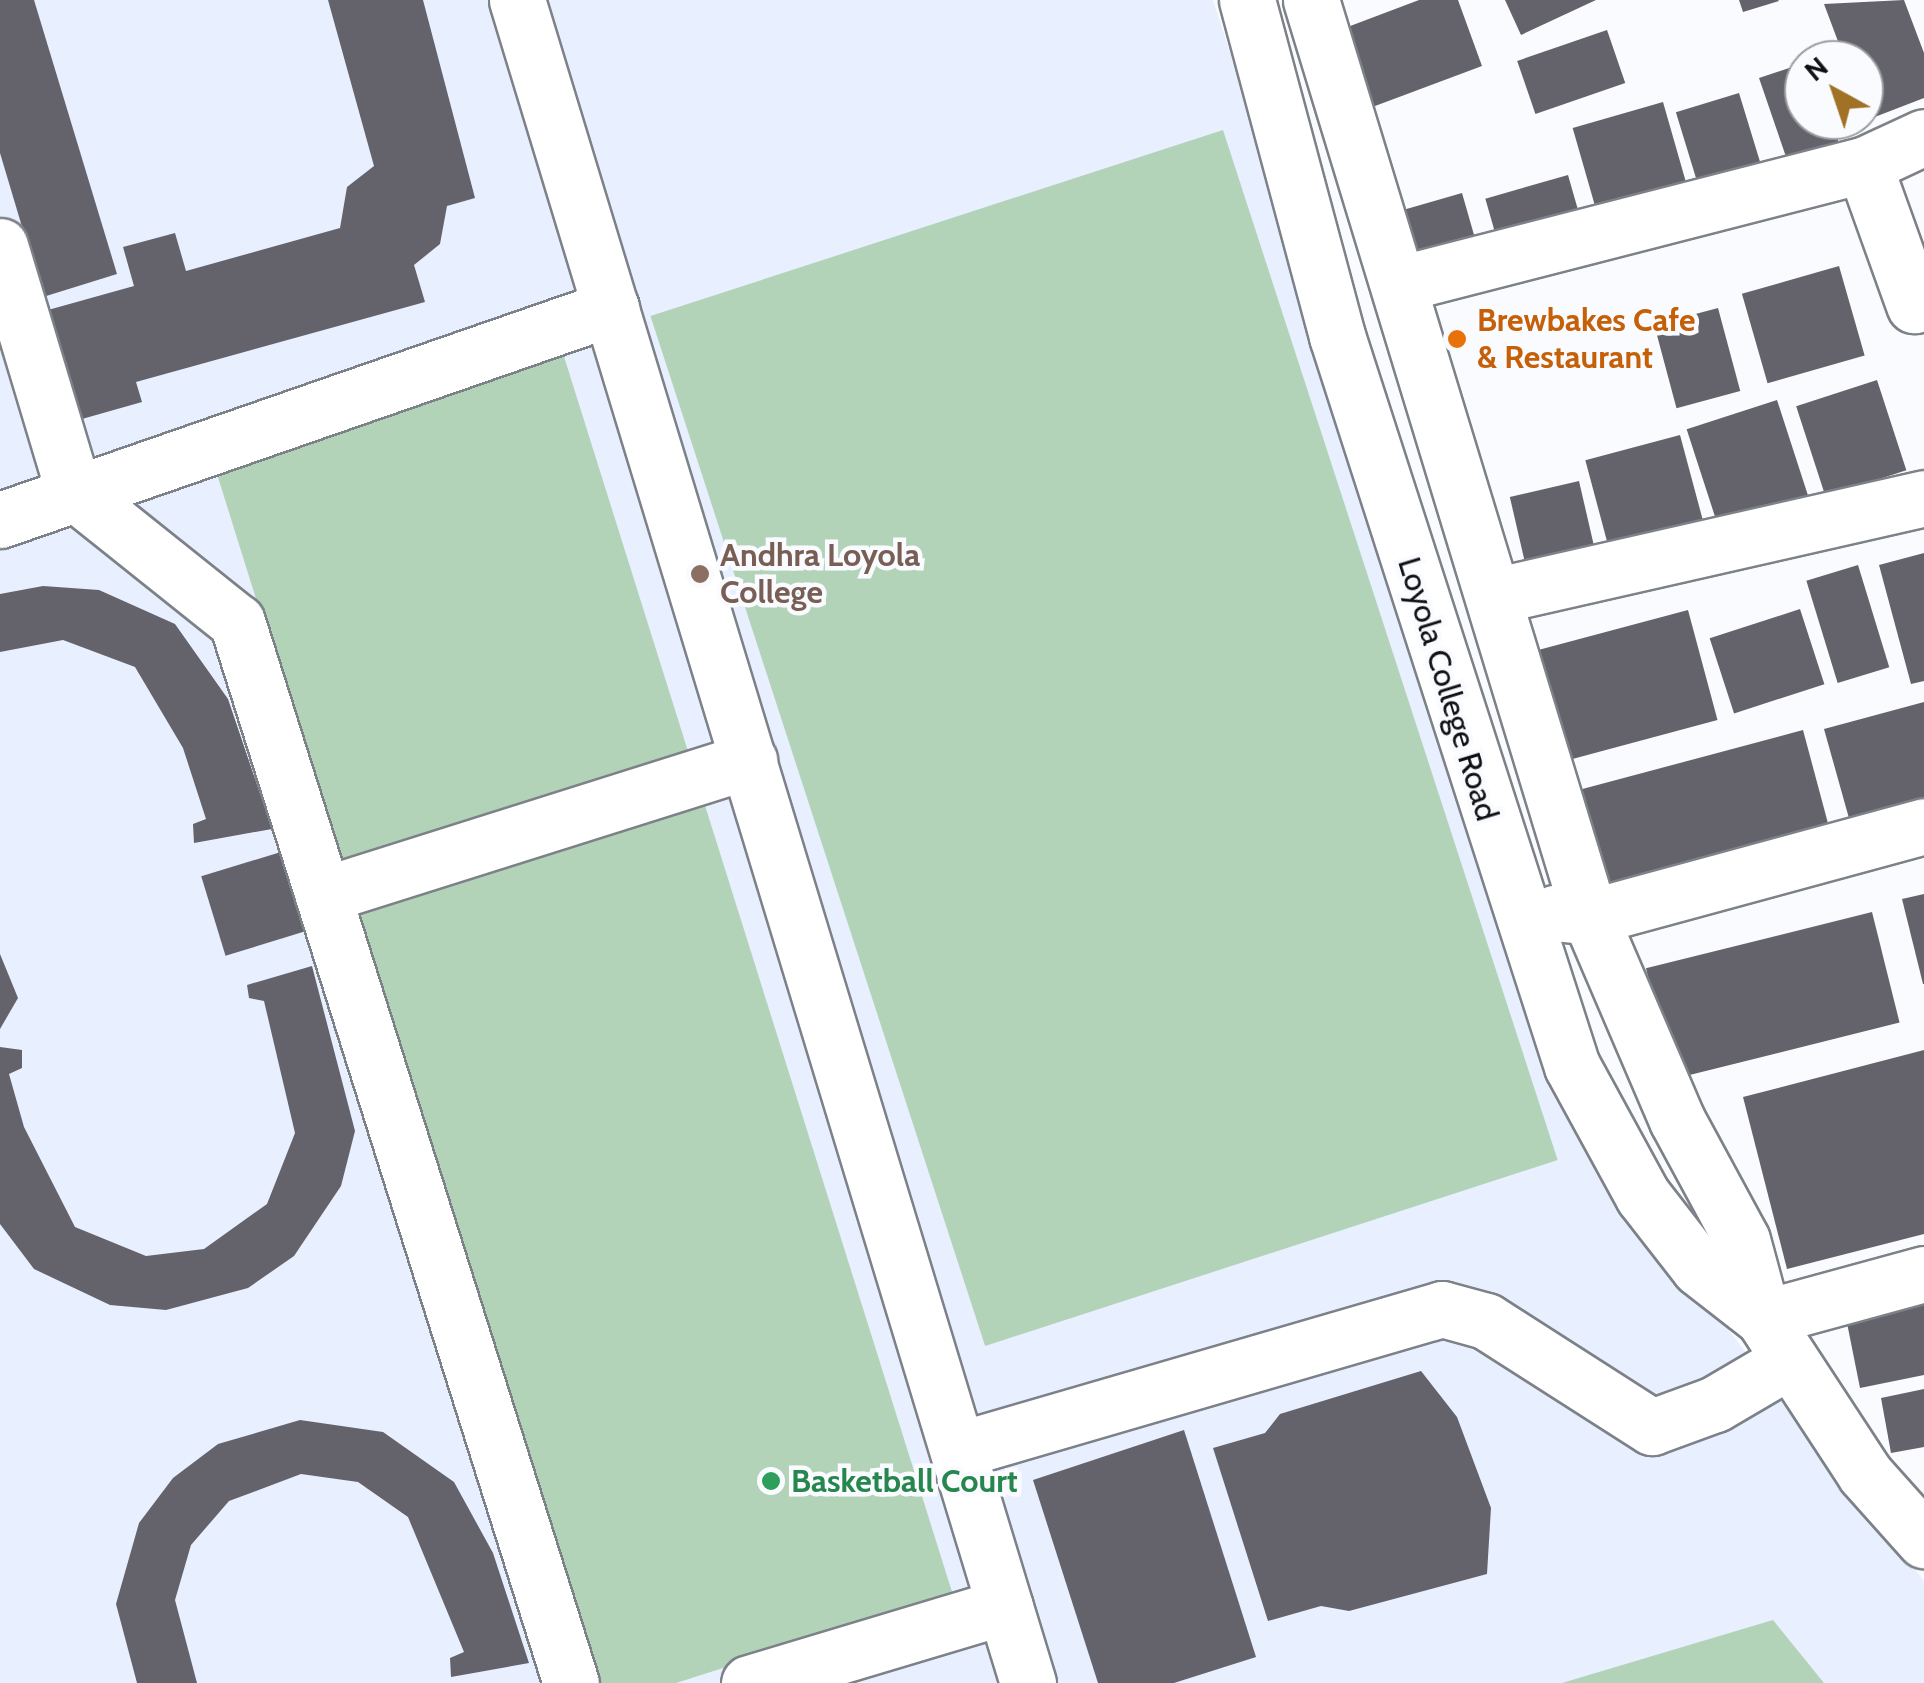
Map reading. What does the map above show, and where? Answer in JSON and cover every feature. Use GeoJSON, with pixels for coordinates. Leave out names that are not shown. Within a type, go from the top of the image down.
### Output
{"type":"FeatureCollection","features":[{"type":"Feature","properties":{"kind":"street"},"geometry":{"type":"LineString","coordinates":[[517,0],[1028,1683]]}},
{"type":"Feature","properties":{"kind":"street","name":"Loyola College Road"},"geometry":{"type":"LineString","coordinates":[[1246,0],[1337,336],[1516,908],[1572,1066],[1614,1150],[1699,1268],[1776,1339],[1865,1474],[1924,1540]]}},
{"type":"Feature","properties":{"kind":"street","name":"Loyola College Road"},"geometry":{"type":"LineString","coordinates":[[1310,0],[1498,595],[1501,638],[1590,916],[1677,1120],[1742,1240],[1776,1339]]}},
{"type":"Feature","properties":{"kind":"street"},"geometry":{"type":"LineString","coordinates":[[1399,284],[1864,165],[1924,137]]}},
{"type":"Feature","properties":{"kind":"street"},"geometry":{"type":"LineString","coordinates":[[1864,165],[1914,305]]}},
{"type":"Feature","properties":{"kind":"street"},"geometry":{"type":"LineString","coordinates":[[0,246],[74,492],[237,622],[571,1683]]}},
{"type":"Feature","properties":{"kind":"street"},"geometry":{"type":"LineString","coordinates":[[0,520],[611,308]]}},
{"type":"Feature","properties":{"kind":"street"},"geometry":{"type":"LineString","coordinates":[[1498,595],[1924,498]]}},
{"type":"Feature","properties":{"kind":"street"},"geometry":{"type":"LineString","coordinates":[[323,894],[749,761]]}},
{"type":"Feature","properties":{"kind":"street"},"geometry":{"type":"LineString","coordinates":[[1516,908],[1590,916],[1924,826]]}},
{"type":"Feature","properties":{"kind":"street"},"geometry":{"type":"LineString","coordinates":[[958,1450],[1442,1308],[1486,1321],[1652,1427],[1716,1404],[1776,1339],[1924,1274]]}},
{"type":"Feature","properties":{"kind":"street"},"geometry":{"type":"LineString","coordinates":[[749,1683],[1005,1606]]}},
{"type":"Feature","properties":{"kind":"shaded area","name":"Andhra Loyola College"},"geometry":{"type":"Polygon","coordinates":[[[0,0],[1213,0],[1586,1147],[1924,1581],[1924,1683],[0,1683],[0,0]]]}},
{"type":"Feature","properties":{"kind":"green space"},"geometry":{"type":"Polygon","coordinates":[[[1223,130],[1558,1160],[985,1346],[650,316],[1223,130]]]}},
{"type":"Feature","properties":{"kind":"green space"},"geometry":{"type":"Polygon","coordinates":[[[561,347],[953,1595],[676,1683],[595,1683],[212,458],[561,347]]]}},
{"type":"Feature","properties":{"kind":"green space"},"geometry":{"type":"Polygon","coordinates":[[[1773,1620],[1824,1683],[1562,1683],[1773,1620]]]}},
{"type":"Feature","properties":{"kind":"building"},"geometry":{"type":"Polygon","coordinates":[[[0,0],[34,0],[117,274],[43,297],[0,153],[0,0]]]}},
{"type":"Feature","properties":{"kind":"building"},"geometry":{"type":"Polygon","coordinates":[[[328,0],[423,0],[475,198],[447,206],[440,244],[414,265],[425,302],[136,382],[142,402],[82,419],[48,310],[134,286],[123,247],[175,233],[186,271],[340,228],[347,187],[374,166],[328,0]]]}},
{"type":"Feature","properties":{"kind":"building"},"geometry":{"type":"Polygon","coordinates":[[[1419,0],[1458,0],[1482,66],[1359,112],[1329,34],[1419,0]]]}},
{"type":"Feature","properties":{"kind":"building"},"geometry":{"type":"Polygon","coordinates":[[[1505,0],[1596,0],[1521,35],[1505,0]]]}},
{"type":"Feature","properties":{"kind":"building"},"geometry":{"type":"Polygon","coordinates":[[[1739,0],[1778,0],[1779,1],[1743,12],[1739,0]]]}},
{"type":"Feature","properties":{"kind":"building"},"geometry":{"type":"Polygon","coordinates":[[[1904,0],[1924,53],[1924,98],[1884,113],[1884,40],[1838,40],[1824,4],[1904,0]]]}},
{"type":"Feature","properties":{"kind":"building"},"geometry":{"type":"Polygon","coordinates":[[[1607,30],[1625,83],[1535,114],[1517,61],[1607,30]]]}},
{"type":"Feature","properties":{"kind":"building"},"geometry":{"type":"Polygon","coordinates":[[[1784,70],[1784,140],[1838,140],[1847,166],[1795,183],[1759,78],[1784,70]]]}},
{"type":"Feature","properties":{"kind":"building"},"geometry":{"type":"Polygon","coordinates":[[[1739,93],[1764,175],[1701,195],[1676,112],[1739,93]]]}},
{"type":"Feature","properties":{"kind":"building"},"geometry":{"type":"Polygon","coordinates":[[[1663,102],[1692,204],[1602,230],[1573,128],[1663,102]]]}},
{"type":"Feature","properties":{"kind":"building"},"geometry":{"type":"Polygon","coordinates":[[[1568,175],[1588,243],[1505,267],[1485,199],[1568,175]]]}},
{"type":"Feature","properties":{"kind":"building"},"geometry":{"type":"Polygon","coordinates":[[[1462,193],[1487,280],[1407,302],[1382,216],[1462,193]]]}},
{"type":"Feature","properties":{"kind":"building"},"geometry":{"type":"Polygon","coordinates":[[[1839,266],[1865,355],[1768,383],[1742,294],[1839,266]]]}},
{"type":"Feature","properties":{"kind":"building"},"geometry":{"type":"Polygon","coordinates":[[[1718,308],[1740,391],[1677,408],[1654,325],[1718,308]]]}},
{"type":"Feature","properties":{"kind":"building"},"geometry":{"type":"Polygon","coordinates":[[[1877,380],[1906,470],[1826,497],[1796,406],[1877,380]]]}},
{"type":"Feature","properties":{"kind":"building"},"geometry":{"type":"Polygon","coordinates":[[[1777,400],[1809,499],[1719,528],[1687,429],[1777,400]]]}},
{"type":"Feature","properties":{"kind":"building"},"geometry":{"type":"Polygon","coordinates":[[[1680,435],[1704,526],[1610,551],[1585,460],[1680,435]]]}},
{"type":"Feature","properties":{"kind":"building"},"geometry":{"type":"Polygon","coordinates":[[[1579,481],[1597,558],[1528,574],[1510,497],[1579,481]]]}},
{"type":"Feature","properties":{"kind":"building"},"geometry":{"type":"Polygon","coordinates":[[[1924,553],[1924,681],[1911,684],[1879,565],[1924,553]]]}},
{"type":"Feature","properties":{"kind":"building"},"geometry":{"type":"Polygon","coordinates":[[[1858,565],[1889,667],[1838,683],[1806,581],[1858,565]]]}},
{"type":"Feature","properties":{"kind":"building"},"geometry":{"type":"Polygon","coordinates":[[[43,586],[99,590],[175,624],[228,699],[272,829],[194,843],[193,824],[206,819],[183,748],[135,667],[63,640],[0,652],[0,594],[43,586]]]}},
{"type":"Feature","properties":{"kind":"building"},"geometry":{"type":"Polygon","coordinates":[[[1800,609],[1824,684],[1734,713],[1710,638],[1800,609]]]}},
{"type":"Feature","properties":{"kind":"building"},"geometry":{"type":"Polygon","coordinates":[[[1688,610],[1718,720],[1569,760],[1539,650],[1688,610]]]}},
{"type":"Feature","properties":{"kind":"building"},"geometry":{"type":"Polygon","coordinates":[[[1924,702],[1924,809],[1852,829],[1824,729],[1924,702]]]}},
{"type":"Feature","properties":{"kind":"building"},"geometry":{"type":"Polygon","coordinates":[[[1803,730],[1831,836],[1600,898],[1571,792],[1803,730]]]}},
{"type":"Feature","properties":{"kind":"building"},"geometry":{"type":"Polygon","coordinates":[[[294,848],[318,927],[226,956],[201,876],[294,848]]]}},
{"type":"Feature","properties":{"kind":"building"},"geometry":{"type":"Polygon","coordinates":[[[1924,894],[1924,984],[1923,984],[1902,899],[1924,894]]]}},
{"type":"Feature","properties":{"kind":"building"},"geometry":{"type":"Polygon","coordinates":[[[1872,912],[1900,1023],[1674,1079],[1646,968],[1872,912]]]}},
{"type":"Feature","properties":{"kind":"building"},"geometry":{"type":"Polygon","coordinates":[[[0,954],[18,998],[0,1029],[0,954]]]}},
{"type":"Feature","properties":{"kind":"building"},"geometry":{"type":"Polygon","coordinates":[[[312,966],[355,1131],[341,1186],[294,1256],[248,1288],[166,1310],[110,1305],[34,1269],[0,1224],[0,1047],[22,1050],[22,1068],[9,1074],[24,1127],[75,1227],[146,1256],[204,1249],[267,1204],[295,1133],[264,1001],[249,998],[247,985],[312,966]]]}},
{"type":"Feature","properties":{"kind":"building"},"geometry":{"type":"Polygon","coordinates":[[[1924,1050],[1924,1234],[1787,1269],[1743,1097],[1924,1050]]]}},
{"type":"Feature","properties":{"kind":"building"},"geometry":{"type":"Polygon","coordinates":[[[1924,1296],[1924,1375],[1860,1388],[1845,1313],[1924,1296]]]}},
{"type":"Feature","properties":{"kind":"building"},"geometry":{"type":"Polygon","coordinates":[[[1421,1371],[1457,1417],[1491,1508],[1487,1574],[1349,1611],[1321,1606],[1268,1621],[1213,1448],[1265,1433],[1280,1414],[1421,1371]]]}},
{"type":"Feature","properties":{"kind":"building"},"geometry":{"type":"Polygon","coordinates":[[[1924,1389],[1924,1447],[1891,1453],[1881,1398],[1924,1389]]]}},
{"type":"Feature","properties":{"kind":"building"},"geometry":{"type":"Polygon","coordinates":[[[300,1420],[383,1432],[454,1482],[493,1553],[529,1663],[451,1677],[450,1658],[464,1652],[408,1517],[358,1482],[301,1474],[229,1501],[191,1545],[175,1600],[197,1683],[137,1683],[116,1604],[139,1523],[173,1478],[218,1444],[300,1420]]]}},
{"type":"Feature","properties":{"kind":"building"},"geometry":{"type":"Polygon","coordinates":[[[1184,1430],[1256,1657],[1174,1683],[1098,1683],[1033,1480],[1184,1430]]]}},
{"type":"Feature","properties":{"kind":"place","name":"Brewbakes Cafe & Restaurant"},"geometry":{"type":"Point","coordinates":[1457,339]}},
{"type":"Feature","properties":{"kind":"place","name":"Andhra Loyola College"},"geometry":{"type":"Point","coordinates":[700,574]}},
{"type":"Feature","properties":{"kind":"place","name":"Basketball Court"},"geometry":{"type":"Point","coordinates":[771,1481]}}]}
